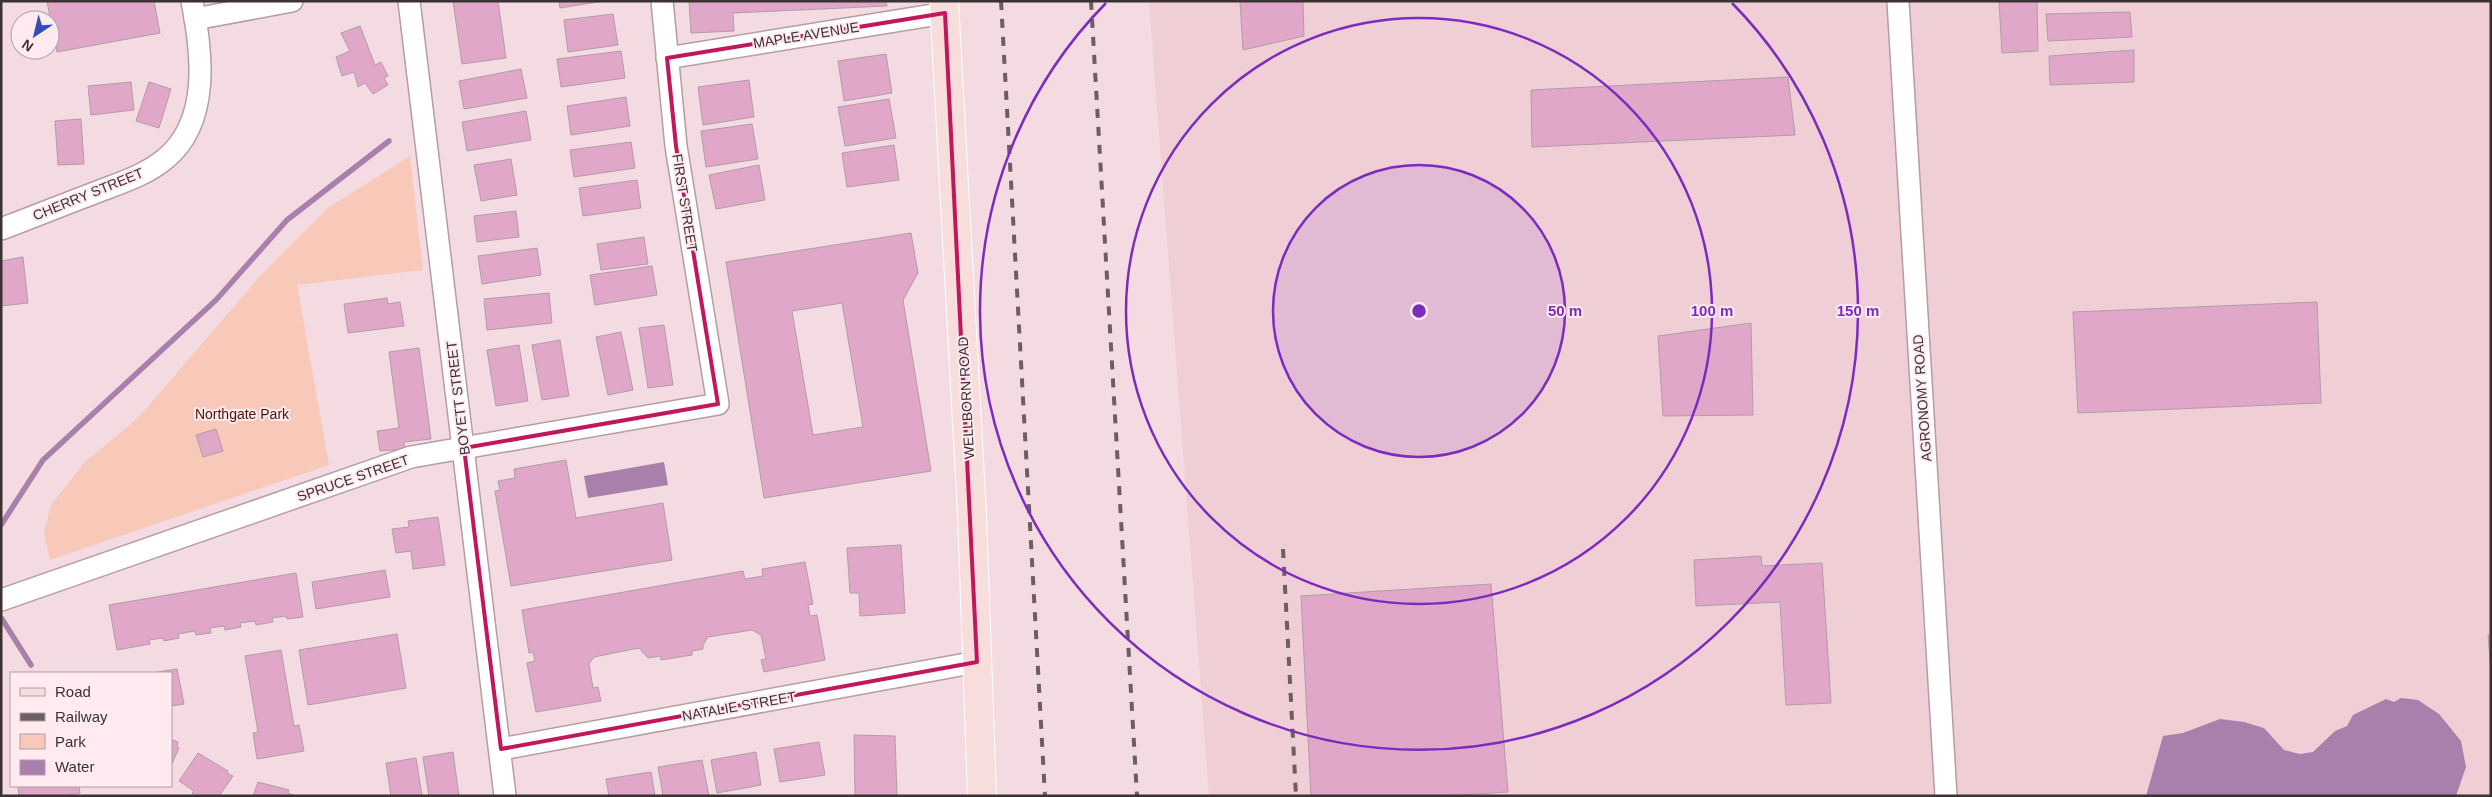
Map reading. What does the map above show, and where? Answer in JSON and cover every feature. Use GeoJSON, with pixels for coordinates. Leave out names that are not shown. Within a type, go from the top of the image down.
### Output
{"type":"FeatureCollection","features":[{"type":"Feature","properties":{"kind":"main road","name":"WELLBORN ROAD"},"geometry":{"type":"LineString","coordinates":[[944,7],[972,515],[982,796]]}},
{"type":"Feature","properties":{"kind":"street","name":"CHERRY STREET"},"geometry":{"type":"LineString","coordinates":[[1,230],[144,173],[167,158],[184,137],[195,112],[200,88],[194,10],[292,1]]}},
{"type":"Feature","properties":{"kind":"street","name":"BOYETT STREET"},"geometry":{"type":"LineString","coordinates":[[409,1],[464,448],[480,600],[506,796]]}},
{"type":"Feature","properties":{"kind":"street","name":"FIRST STREET"},"geometry":{"type":"LineString","coordinates":[[662,1],[676,146],[718,404]]}},
{"type":"Feature","properties":{"kind":"street","name":"AGRONOMY ROAD"},"geometry":{"type":"LineString","coordinates":[[1898,1],[1946,796]]}},
{"type":"Feature","properties":{"kind":"street","name":"MAPLE AVENUE"},"geometry":{"type":"LineString","coordinates":[[666,58],[944,7]]}},
{"type":"Feature","properties":{"kind":"street","name":"SPRUCE STREET"},"geometry":{"type":"LineString","coordinates":[[1,600],[411,457],[718,404]]}},
{"type":"Feature","properties":{"kind":"street","name":"NATALIE STREET"},"geometry":{"type":"LineString","coordinates":[[501,750],[977,662]]}},
{"type":"Feature","properties":{"kind":"highlighted area"},"geometry":{"type":"Polygon","coordinates":[[[945,13],[977,662],[501,749],[464,448],[718,404],[676,146],[667,58],[945,13]]]}},
{"type":"Feature","properties":{"kind":"shaded area"},"geometry":{"type":"Polygon","coordinates":[[[1149,1],[2491,1],[2491,796],[1209,796],[1149,1]]]}},
{"type":"Feature","properties":{"kind":"green space","name":"Northgate Park"},"geometry":{"type":"Polygon","coordinates":[[[410,156],[423,270],[297,285],[329,465],[50,560],[44,532],[51,505],[85,462],[137,419],[263,273],[328,208],[410,156]]]}},
{"type":"Feature","properties":{"kind":"water"},"geometry":{"type":"Polygon","coordinates":[[[664,462],[668,485],[588,498],[584,476],[664,462]]]}},
{"type":"Feature","properties":{"kind":"water"},"geometry":{"type":"Polygon","coordinates":[[[2401,698],[2418,700],[2439,714],[2461,741],[2466,767],[2456,796],[2146,796],[2163,736],[2183,733],[2220,719],[2244,722],[2264,728],[2284,750],[2300,754],[2313,752],[2335,731],[2347,726],[2353,715],[2386,699],[2394,702],[2401,698]]]}},
{"type":"Feature","properties":{"kind":"building"},"geometry":{"type":"Polygon","coordinates":[[[47,1],[154,1],[160,33],[60,51],[60,10],[49,10],[47,1]]]}},
{"type":"Feature","properties":{"kind":"building"},"geometry":{"type":"Polygon","coordinates":[[[453,1],[498,1],[506,58],[462,64],[453,1]]]}},
{"type":"Feature","properties":{"kind":"building"},"geometry":{"type":"Polygon","coordinates":[[[559,1],[604,1],[560,8],[559,1]]]}},
{"type":"Feature","properties":{"kind":"building"},"geometry":{"type":"Polygon","coordinates":[[[689,1],[886,1],[887,6],[733,13],[734,31],[691,33],[689,1]]]}},
{"type":"Feature","properties":{"kind":"building"},"geometry":{"type":"Polygon","coordinates":[[[1240,1],[1303,1],[1304,36],[1243,50],[1240,1]]]}},
{"type":"Feature","properties":{"kind":"building"},"geometry":{"type":"Polygon","coordinates":[[[1999,1],[2037,1],[2038,51],[2002,53],[1999,1]]]}},
{"type":"Feature","properties":{"kind":"building"},"geometry":{"type":"Polygon","coordinates":[[[2130,12],[2132,37],[2048,41],[2046,14],[2130,12]]]}},
{"type":"Feature","properties":{"kind":"building"},"geometry":{"type":"Polygon","coordinates":[[[613,14],[618,45],[568,52],[564,20],[613,14]]]}},
{"type":"Feature","properties":{"kind":"building"},"geometry":{"type":"Polygon","coordinates":[[[360,26],[375,65],[381,62],[388,76],[384,78],[388,85],[373,94],[365,83],[358,87],[354,72],[342,76],[336,57],[350,51],[341,33],[360,26]]]}},
{"type":"Feature","properties":{"kind":"building"},"geometry":{"type":"Polygon","coordinates":[[[2134,50],[2134,82],[2050,85],[2049,56],[2134,50]]]}},
{"type":"Feature","properties":{"kind":"building"},"geometry":{"type":"Polygon","coordinates":[[[621,51],[625,78],[561,87],[557,59],[621,51]]]}},
{"type":"Feature","properties":{"kind":"building"},"geometry":{"type":"Polygon","coordinates":[[[886,54],[892,93],[844,101],[838,61],[886,54]]]}},
{"type":"Feature","properties":{"kind":"building"},"geometry":{"type":"Polygon","coordinates":[[[521,69],[527,98],[464,109],[459,81],[521,69]]]}},
{"type":"Feature","properties":{"kind":"building"},"geometry":{"type":"Polygon","coordinates":[[[1788,77],[1795,135],[1532,147],[1531,90],[1788,77]]]}},
{"type":"Feature","properties":{"kind":"building"},"geometry":{"type":"Polygon","coordinates":[[[749,80],[754,117],[703,125],[698,87],[749,80]]]}},
{"type":"Feature","properties":{"kind":"building"},"geometry":{"type":"Polygon","coordinates":[[[131,82],[134,110],[91,115],[88,86],[131,82]]]}},
{"type":"Feature","properties":{"kind":"building"},"geometry":{"type":"Polygon","coordinates":[[[149,82],[171,89],[159,128],[136,121],[149,82]]]}},
{"type":"Feature","properties":{"kind":"building"},"geometry":{"type":"Polygon","coordinates":[[[626,97],[630,126],[571,135],[567,106],[626,97]]]}},
{"type":"Feature","properties":{"kind":"building"},"geometry":{"type":"Polygon","coordinates":[[[889,99],[896,138],[845,146],[838,107],[889,99]]]}},
{"type":"Feature","properties":{"kind":"building"},"geometry":{"type":"Polygon","coordinates":[[[526,111],[531,140],[467,151],[462,122],[526,111]]]}},
{"type":"Feature","properties":{"kind":"building"},"geometry":{"type":"Polygon","coordinates":[[[81,119],[84,164],[58,165],[55,121],[81,119]]]}},
{"type":"Feature","properties":{"kind":"building"},"geometry":{"type":"Polygon","coordinates":[[[752,124],[758,159],[706,167],[701,131],[752,124]]]}},
{"type":"Feature","properties":{"kind":"building"},"geometry":{"type":"Polygon","coordinates":[[[631,142],[635,168],[574,177],[570,150],[631,142]]]}},
{"type":"Feature","properties":{"kind":"building"},"geometry":{"type":"Polygon","coordinates":[[[894,145],[899,180],[847,187],[842,153],[894,145]]]}},
{"type":"Feature","properties":{"kind":"building"},"geometry":{"type":"Polygon","coordinates":[[[511,159],[517,195],[481,201],[474,165],[511,159]]]}},
{"type":"Feature","properties":{"kind":"building"},"geometry":{"type":"Polygon","coordinates":[[[759,165],[765,200],[716,209],[709,175],[759,165]]]}},
{"type":"Feature","properties":{"kind":"building"},"geometry":{"type":"Polygon","coordinates":[[[637,180],[641,208],[583,216],[579,188],[637,180]]]}},
{"type":"Feature","properties":{"kind":"building"},"geometry":{"type":"Polygon","coordinates":[[[516,211],[519,237],[477,242],[474,216],[516,211]]]}},
{"type":"Feature","properties":{"kind":"building"},"geometry":{"type":"Polygon","coordinates":[[[911,233],[918,273],[903,300],[931,471],[764,498],[726,262],[911,233]],[[842,303],[792,311],[813,435],[863,427],[842,303]]]}},
{"type":"Feature","properties":{"kind":"building"},"geometry":{"type":"Polygon","coordinates":[[[644,237],[648,264],[601,270],[597,244],[644,237]]]}},
{"type":"Feature","properties":{"kind":"building"},"geometry":{"type":"Polygon","coordinates":[[[537,248],[541,275],[482,284],[478,256],[537,248]]]}},
{"type":"Feature","properties":{"kind":"building"},"geometry":{"type":"Polygon","coordinates":[[[23,257],[28,303],[1,306],[1,261],[23,257]]]}},
{"type":"Feature","properties":{"kind":"building"},"geometry":{"type":"Polygon","coordinates":[[[652,266],[657,295],[595,305],[590,275],[652,266]]]}},
{"type":"Feature","properties":{"kind":"building"},"geometry":{"type":"Polygon","coordinates":[[[549,293],[552,323],[487,330],[484,299],[549,293]]]}},
{"type":"Feature","properties":{"kind":"building"},"geometry":{"type":"Polygon","coordinates":[[[387,298],[388,304],[400,302],[404,326],[348,333],[344,304],[387,298]]]}},
{"type":"Feature","properties":{"kind":"building"},"geometry":{"type":"Polygon","coordinates":[[[2317,302],[2321,403],[2078,413],[2073,312],[2317,302]]]}},
{"type":"Feature","properties":{"kind":"building"},"geometry":{"type":"Polygon","coordinates":[[[1751,323],[1753,415],[1663,416],[1658,336],[1751,323]]]}},
{"type":"Feature","properties":{"kind":"building"},"geometry":{"type":"Polygon","coordinates":[[[664,325],[673,385],[648,388],[639,328],[664,325]]]}},
{"type":"Feature","properties":{"kind":"building"},"geometry":{"type":"Polygon","coordinates":[[[621,332],[633,390],[608,395],[596,337],[621,332]]]}},
{"type":"Feature","properties":{"kind":"building"},"geometry":{"type":"Polygon","coordinates":[[[560,340],[569,396],[542,400],[532,345],[560,340]]]}},
{"type":"Feature","properties":{"kind":"building"},"geometry":{"type":"Polygon","coordinates":[[[519,345],[528,401],[496,406],[487,350],[519,345]]]}},
{"type":"Feature","properties":{"kind":"building"},"geometry":{"type":"Polygon","coordinates":[[[419,348],[431,439],[404,442],[405,449],[380,451],[377,431],[399,428],[389,352],[419,348]]]}},
{"type":"Feature","properties":{"kind":"building"},"geometry":{"type":"Polygon","coordinates":[[[216,429],[223,451],[203,457],[196,435],[216,429]]]}},
{"type":"Feature","properties":{"kind":"building"},"geometry":{"type":"Polygon","coordinates":[[[566,460],[576,518],[663,503],[672,560],[511,586],[495,491],[500,490],[498,481],[515,478],[514,469],[566,460]]]}},
{"type":"Feature","properties":{"kind":"building"},"geometry":{"type":"Polygon","coordinates":[[[438,517],[445,565],[413,569],[411,551],[396,553],[392,529],[409,527],[408,521],[438,517]]]}},
{"type":"Feature","properties":{"kind":"building"},"geometry":{"type":"Polygon","coordinates":[[[901,545],[905,613],[860,616],[859,593],[850,593],[847,548],[901,545]]]}},
{"type":"Feature","properties":{"kind":"building"},"geometry":{"type":"Polygon","coordinates":[[[1761,556],[1762,566],[1822,563],[1831,703],[1786,705],[1780,602],[1696,606],[1694,560],[1761,556]]]}},
{"type":"Feature","properties":{"kind":"building"},"geometry":{"type":"Polygon","coordinates":[[[805,562],[813,604],[808,605],[810,616],[817,615],[825,660],[764,672],[761,660],[766,659],[761,635],[752,630],[708,637],[703,645],[703,649],[692,651],[692,655],[661,660],[660,656],[648,658],[639,648],[594,657],[589,664],[593,688],[598,687],[601,701],[536,712],[527,663],[535,661],[533,652],[529,653],[522,610],[743,571],[745,579],[763,576],[762,569],[805,562]]]}},
{"type":"Feature","properties":{"kind":"building"},"geometry":{"type":"Polygon","coordinates":[[[385,570],[390,597],[316,609],[312,582],[385,570]]]}},
{"type":"Feature","properties":{"kind":"building"},"geometry":{"type":"Polygon","coordinates":[[[296,573],[303,617],[287,619],[286,616],[272,618],[273,622],[256,625],[255,621],[240,623],[241,627],[225,630],[224,626],[210,628],[211,633],[196,635],[195,631],[178,634],[179,638],[164,641],[163,638],[149,640],[150,644],[117,650],[109,605],[296,573]]]}},
{"type":"Feature","properties":{"kind":"building"},"geometry":{"type":"Polygon","coordinates":[[[1491,584],[1508,792],[1444,796],[1311,796],[1301,596],[1491,584]]]}},
{"type":"Feature","properties":{"kind":"building"},"geometry":{"type":"Polygon","coordinates":[[[397,634],[406,688],[308,705],[299,650],[397,634]]]}},
{"type":"Feature","properties":{"kind":"building"},"geometry":{"type":"Polygon","coordinates":[[[2488,635],[2491,635],[2491,673],[2488,635]]]}},
{"type":"Feature","properties":{"kind":"building"},"geometry":{"type":"Polygon","coordinates":[[[281,650],[294,726],[299,725],[304,751],[257,759],[253,733],[258,732],[245,656],[281,650]]]}},
{"type":"Feature","properties":{"kind":"building"},"geometry":{"type":"Polygon","coordinates":[[[177,669],[184,704],[172,706],[172,672],[158,672],[177,669]]]}},
{"type":"Feature","properties":{"kind":"building"},"geometry":{"type":"Polygon","coordinates":[[[854,735],[895,736],[897,796],[855,796],[854,735]]]}},
{"type":"Feature","properties":{"kind":"building"},"geometry":{"type":"Polygon","coordinates":[[[172,739],[178,742],[177,746],[179,748],[172,764],[172,739]]]}},
{"type":"Feature","properties":{"kind":"building"},"geometry":{"type":"Polygon","coordinates":[[[819,742],[825,775],[780,782],[774,749],[819,742]]]}},
{"type":"Feature","properties":{"kind":"building"},"geometry":{"type":"Polygon","coordinates":[[[453,752],[459,796],[429,796],[423,757],[453,752]]]}},
{"type":"Feature","properties":{"kind":"building"},"geometry":{"type":"Polygon","coordinates":[[[756,752],[761,785],[717,793],[711,760],[756,752]]]}},
{"type":"Feature","properties":{"kind":"building"},"geometry":{"type":"Polygon","coordinates":[[[198,753],[233,776],[219,796],[196,796],[192,793],[194,791],[179,781],[198,753]]]}},
{"type":"Feature","properties":{"kind":"building"},"geometry":{"type":"Polygon","coordinates":[[[416,758],[422,796],[391,796],[386,763],[416,758]]]}},
{"type":"Feature","properties":{"kind":"building"},"geometry":{"type":"Polygon","coordinates":[[[702,760],[709,796],[663,796],[658,767],[702,760]]]}},
{"type":"Feature","properties":{"kind":"building"},"geometry":{"type":"Polygon","coordinates":[[[651,772],[655,796],[609,796],[606,779],[651,772]]]}},
{"type":"Feature","properties":{"kind":"building"},"geometry":{"type":"Polygon","coordinates":[[[258,782],[289,790],[288,793],[296,796],[253,796],[258,782]]]}},
{"type":"Feature","properties":{"kind":"building"},"geometry":{"type":"Polygon","coordinates":[[[18,787],[79,787],[80,793],[62,796],[19,796],[18,787]]]}},
{"type":"Feature","properties":{"kind":"waterway"},"geometry":{"type":"LineString","coordinates":[[1,525],[43,460],[216,300],[287,220],[389,141]]}},
{"type":"Feature","properties":{"kind":"waterway"},"geometry":{"type":"LineString","coordinates":[[2,619],[31,665]]}},
{"type":"Feature","properties":{"kind":"railway"},"geometry":{"type":"LineString","coordinates":[[1001,1],[1045,796]]}},
{"type":"Feature","properties":{"kind":"railway"},"geometry":{"type":"LineString","coordinates":[[1091,1],[1137,796]]}},
{"type":"Feature","properties":{"kind":"railway"},"geometry":{"type":"LineString","coordinates":[[1283,549],[1296,796]]}}]}
